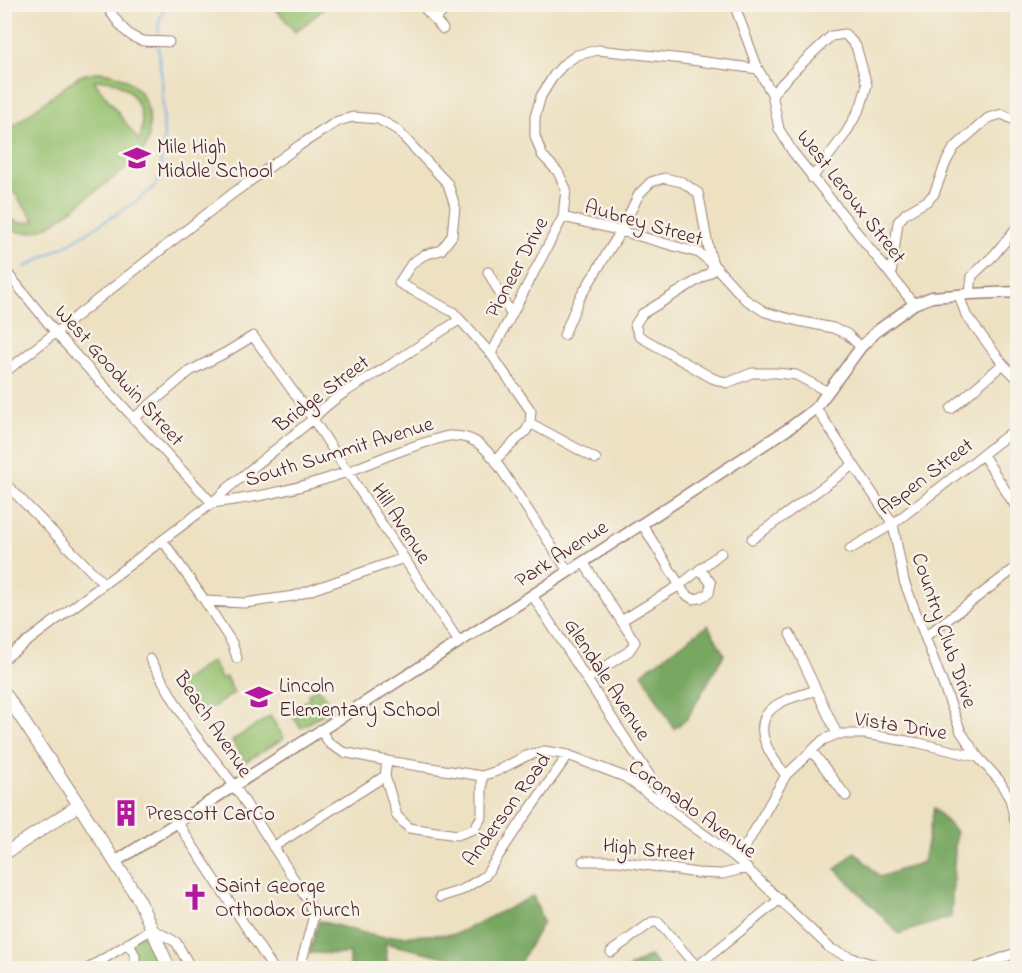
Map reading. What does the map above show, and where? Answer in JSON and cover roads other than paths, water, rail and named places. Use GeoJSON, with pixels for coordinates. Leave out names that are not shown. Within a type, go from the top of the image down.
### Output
{"type":"FeatureCollection","features":[{"type":"Feature","properties":{"kind":"main road"},"geometry":{"type":"LineString","coordinates":[[4,692],[139,900],[169,969]]}},
{"type":"Feature","properties":{"kind":"main road"},"geometry":{"type":"LineString","coordinates":[[4,854],[79,805]]}},
{"type":"Feature","properties":{"kind":"street"},"geometry":{"type":"LineString","coordinates":[[105,4],[128,33],[135,38],[145,41],[169,42]]}},
{"type":"Feature","properties":{"kind":"street"},"geometry":{"type":"LineString","coordinates":[[421,4],[442,29]]}},
{"type":"Feature","properties":{"kind":"street"},"geometry":{"type":"LineString","coordinates":[[434,19],[453,4]]}},
{"type":"Feature","properties":{"kind":"street","name":"West Leroux Street"},"geometry":{"type":"LineString","coordinates":[[734,4],[758,69],[772,94],[779,129],[792,151],[914,304]]}},
{"type":"Feature","properties":{"kind":"street"},"geometry":{"type":"LineString","coordinates":[[772,94],[831,36],[845,34],[856,46],[867,85],[861,106],[846,133],[812,178]]}},
{"type":"Feature","properties":{"kind":"street","name":"Pioneer Drive"},"geometry":{"type":"LineString","coordinates":[[491,354],[563,218],[566,189],[558,172],[542,155],[535,136],[535,117],[541,96],[564,64],[577,56],[598,50],[758,69]]}},
{"type":"Feature","properties":{"kind":"street"},"geometry":{"type":"LineString","coordinates":[[891,275],[898,222],[906,213],[927,201],[934,194],[954,148],[988,118],[1002,114],[1017,122]]}},
{"type":"Feature","properties":{"kind":"street"},"geometry":{"type":"LineString","coordinates":[[4,373],[232,194],[300,145],[338,121],[353,117],[378,119],[396,129],[448,184],[455,207],[452,236],[441,250],[424,255],[412,263],[399,283],[453,312],[491,354],[531,411],[530,423],[526,431],[495,460],[568,571]]}},
{"type":"Feature","properties":{"kind":"street"},"geometry":{"type":"LineString","coordinates":[[564,335],[579,299],[621,231],[639,194],[651,182],[664,178],[682,182],[698,193],[713,264],[745,299],[765,312],[833,328],[848,334],[861,347]]}},
{"type":"Feature","properties":{"kind":"street","name":"Aubrey Street"},"geometry":{"type":"LineString","coordinates":[[563,218],[621,231],[699,253],[713,264]]}},
{"type":"Feature","properties":{"kind":"street"},"geometry":{"type":"LineString","coordinates":[[1017,226],[994,255],[972,276],[965,295],[966,315],[1017,379]]}},
{"type":"Feature","properties":{"kind":"street"},"geometry":{"type":"LineString","coordinates":[[713,264],[711,272],[642,314],[635,325],[639,336],[712,378],[727,383],[752,373],[776,373],[796,375],[828,392]]}},
{"type":"Feature","properties":{"kind":"street","name":"West Goodwin Street"},"geometry":{"type":"LineString","coordinates":[[4,269],[56,333],[212,503]]}},
{"type":"Feature","properties":{"kind":"street"},"geometry":{"type":"LineString","coordinates":[[488,272],[511,314]]}},
{"type":"Feature","properties":{"kind":"street","name":"Park Avenue"},"geometry":{"type":"LineString","coordinates":[[115,862],[788,429],[816,408],[861,347],[877,331],[914,304],[932,297],[1017,292]]}},
{"type":"Feature","properties":{"kind":"street","name":"Bridge Street"},"geometry":{"type":"LineString","coordinates":[[212,503],[322,409],[357,384],[459,320]]}},
{"type":"Feature","properties":{"kind":"street","name":"Hill Avenue"},"geometry":{"type":"LineString","coordinates":[[133,419],[190,372],[253,336],[313,419],[459,642]]}},
{"type":"Feature","properties":{"kind":"street"},"geometry":{"type":"LineString","coordinates":[[951,408],[1003,364]]}},
{"type":"Feature","properties":{"kind":"street","name":"Country Club Drive"},"geometry":{"type":"LineString","coordinates":[[816,408],[893,524],[904,581],[961,732],[978,758],[999,780],[1010,799],[1017,834]]}},
{"type":"Feature","properties":{"kind":"street"},"geometry":{"type":"LineString","coordinates":[[530,423],[596,459]]}},
{"type":"Feature","properties":{"kind":"street","name":"Aspen Street"},"geometry":{"type":"LineString","coordinates":[[850,549],[893,524],[1017,427]]}},
{"type":"Feature","properties":{"kind":"street","name":"South Summit Avenue"},"geometry":{"type":"LineString","coordinates":[[212,503],[282,491],[448,436],[468,438],[483,446],[495,460]]}},
{"type":"Feature","properties":{"kind":"street"},"geometry":{"type":"LineString","coordinates":[[983,455],[1017,510]]}},
{"type":"Feature","properties":{"kind":"street"},"geometry":{"type":"LineString","coordinates":[[752,539],[853,465]]}},
{"type":"Feature","properties":{"kind":"street"},"geometry":{"type":"LineString","coordinates":[[4,482],[104,584]]}},
{"type":"Feature","properties":{"kind":"street"},"geometry":{"type":"LineString","coordinates":[[4,659],[212,503]]}},
{"type":"Feature","properties":{"kind":"street"},"geometry":{"type":"LineString","coordinates":[[642,524],[685,594],[693,599],[709,593],[711,583],[700,568]]}},
{"type":"Feature","properties":{"kind":"street"},"geometry":{"type":"LineString","coordinates":[[163,541],[206,601],[232,643],[237,658]]}},
{"type":"Feature","properties":{"kind":"street"},"geometry":{"type":"LineString","coordinates":[[621,621],[680,585],[721,554]]}},
{"type":"Feature","properties":{"kind":"street"},"geometry":{"type":"LineString","coordinates":[[206,601],[245,603],[294,597],[404,558]]}},
{"type":"Feature","properties":{"kind":"street"},"geometry":{"type":"LineString","coordinates":[[583,562],[635,642],[629,651],[586,679]]}},
{"type":"Feature","properties":{"kind":"street"},"geometry":{"type":"LineString","coordinates":[[926,636],[1017,567]]}},
{"type":"Feature","properties":{"kind":"street","name":"Glendale Avenue"},"geometry":{"type":"LineString","coordinates":[[532,595],[673,812]]}},
{"type":"Feature","properties":{"kind":"street"},"geometry":{"type":"LineString","coordinates":[[790,634],[837,735]]}},
{"type":"Feature","properties":{"kind":"street","name":"Beach Avenue"},"geometry":{"type":"LineString","coordinates":[[150,658],[192,730],[234,785],[308,901],[314,915],[300,969]]}},
{"type":"Feature","properties":{"kind":"street"},"geometry":{"type":"LineString","coordinates":[[786,775],[774,762],[761,731],[766,716],[779,704],[816,690]]}},
{"type":"Feature","properties":{"kind":"street"},"geometry":{"type":"LineString","coordinates":[[320,730],[334,748],[343,752],[482,776],[482,816],[474,829],[458,835],[409,828],[397,816],[385,776],[387,761]]}},
{"type":"Feature","properties":{"kind":"street","name":"Vista Drive"},"geometry":{"type":"LineString","coordinates":[[735,857],[748,842],[786,775],[823,740],[837,735],[865,734],[919,743],[978,758]]}},
{"type":"Feature","properties":{"kind":"street","name":"Coronado Avenue"},"geometry":{"type":"LineString","coordinates":[[482,776],[498,771],[526,756],[544,751],[568,755],[625,777],[747,867],[831,949],[886,969]]}},
{"type":"Feature","properties":{"kind":"street"},"geometry":{"type":"LineString","coordinates":[[812,751],[846,796]]}},
{"type":"Feature","properties":{"kind":"street","name":"Anderson Road"},"geometry":{"type":"LineString","coordinates":[[440,897],[462,890],[485,876],[568,755]]}},
{"type":"Feature","properties":{"kind":"street"},"geometry":{"type":"LineString","coordinates":[[273,847],[385,776]]}},
{"type":"Feature","properties":{"kind":"street"},"geometry":{"type":"LineString","coordinates":[[177,822],[273,969]]}},
{"type":"Feature","properties":{"kind":"street","name":"High Street"},"geometry":{"type":"LineString","coordinates":[[583,861],[619,861],[697,873],[722,874],[747,867]]}},
{"type":"Feature","properties":{"kind":"street"},"geometry":{"type":"LineString","coordinates":[[611,952],[652,922],[658,922],[696,968],[780,899]]}},
{"type":"Feature","properties":{"kind":"street"},"geometry":{"type":"LineString","coordinates":[[89,969],[152,928],[176,942],[191,969]]}},
{"type":"Feature","properties":{"kind":"street"},"geometry":{"type":"LineString","coordinates":[[128,943],[135,955],[135,969]]}},
{"type":"Feature","properties":{"kind":"street"},"geometry":{"type":"LineString","coordinates":[[976,969],[1017,952]]}},
{"type":"Feature","properties":{"kind":"street"},"geometry":{"type":"LineString","coordinates":[[841,969],[852,958]]}},
{"type":"Feature","properties":{"kind":"waterway"},"geometry":{"type":"LineString","coordinates":[[158,39],[159,22],[166,4]]}},
{"type":"Feature","properties":{"kind":"waterway"},"geometry":{"type":"LineString","coordinates":[[25,267],[67,245],[134,203],[153,188],[161,177],[161,153],[164,138],[158,45]]}},
{"type":"Feature","properties":{"kind":"place","name":"Mile High Middle School"},"geometry":{"type":"Point","coordinates":[137,158]}},
{"type":"Feature","properties":{"kind":"place","name":"Lincoln Elementary School"},"geometry":{"type":"Point","coordinates":[259,697]}},
{"type":"Feature","properties":{"kind":"place","name":"Prescott CarCo"},"geometry":{"type":"Point","coordinates":[126,813]}},
{"type":"Feature","properties":{"kind":"place","name":"Saint George Orthodox Church"},"geometry":{"type":"Point","coordinates":[195,897]}}]}
